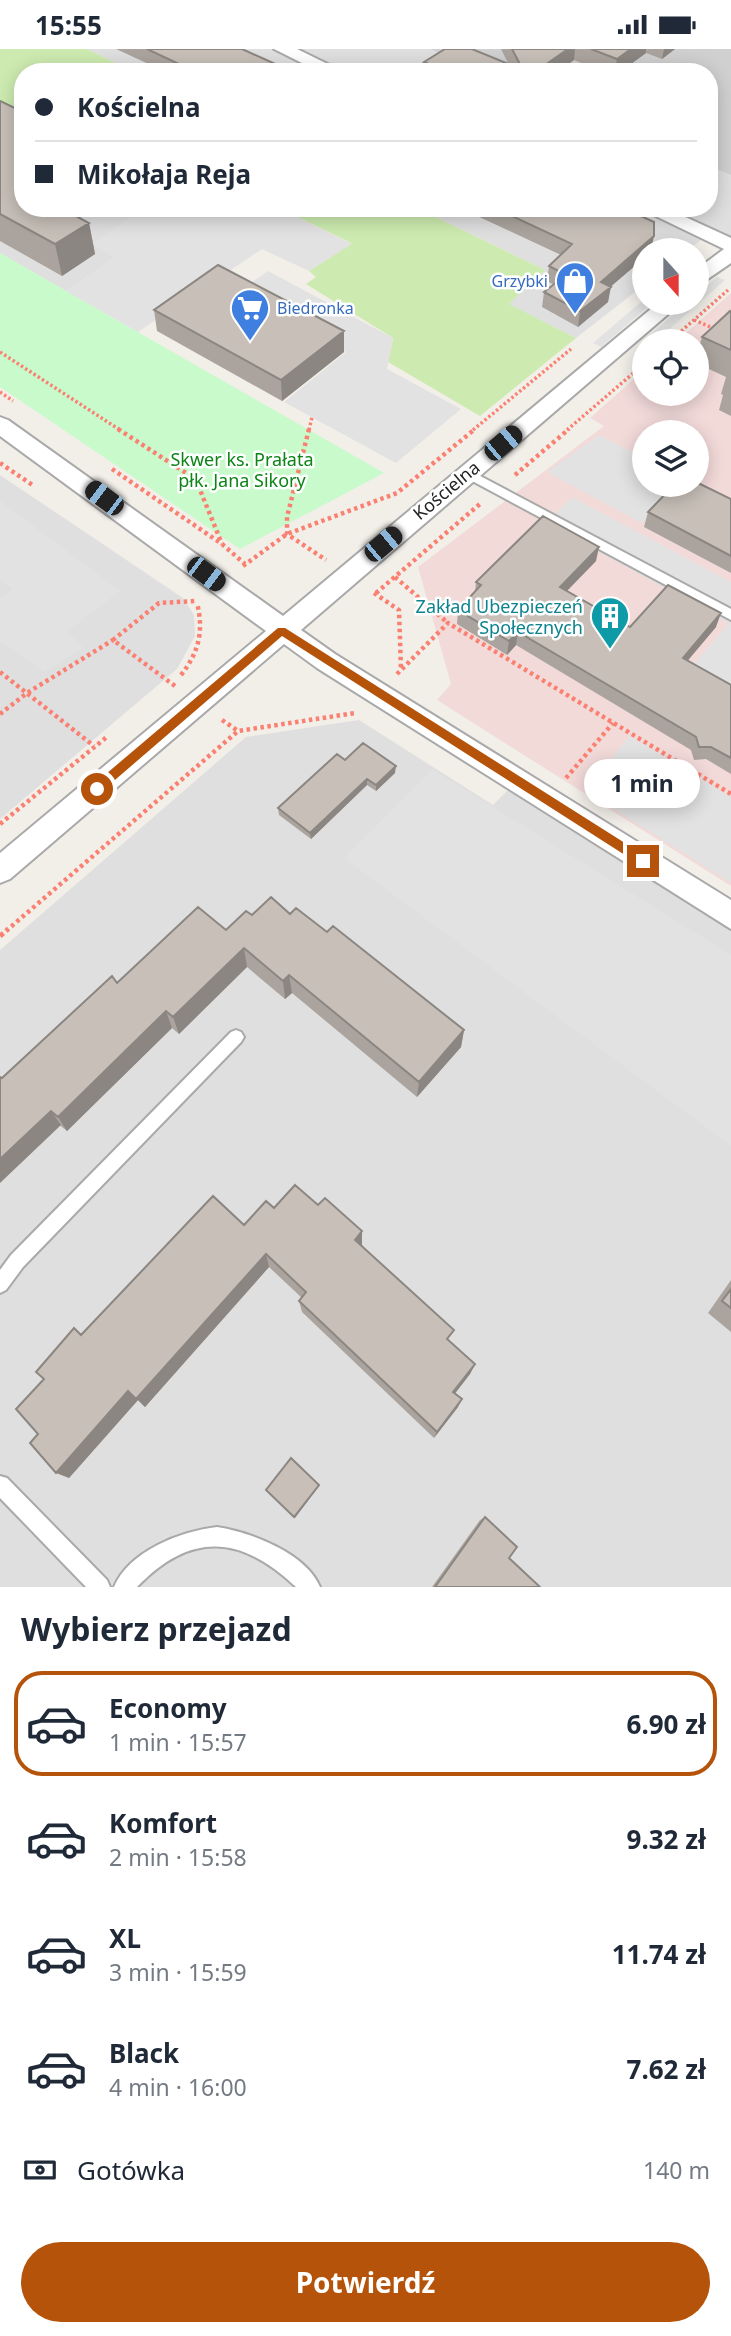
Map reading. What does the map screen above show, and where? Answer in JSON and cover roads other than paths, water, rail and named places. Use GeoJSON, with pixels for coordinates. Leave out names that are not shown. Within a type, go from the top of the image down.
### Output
{"type":"FeatureCollection","features":[{"type":"Feature","properties":{"kind":"street"},"geometry":{"type":"LineString","coordinates":[[283,49],[315,63]]}},
{"type":"Feature","properties":{"kind":"street"},"geometry":{"type":"LineString","coordinates":[[669,217],[731,245]]}},
{"type":"Feature","properties":{"kind":"street"},"geometry":{"type":"LineString","coordinates":[[709,271],[731,253]]}},
{"type":"Feature","properties":{"kind":"street","name":"Kościelna"},"geometry":{"type":"LineString","coordinates":[[0,870],[656,315]]}},
{"type":"Feature","properties":{"kind":"street"},"geometry":{"type":"LineString","coordinates":[[0,425],[82,482],[282,631],[731,916]]}},
{"type":"Feature","properties":{"kind":"lane"},"geometry":{"type":"LineString","coordinates":[[467,473],[731,615]]}},
{"type":"Feature","properties":{"kind":"lane"},"geometry":{"type":"LineString","coordinates":[[0,1284],[17,1261],[236,1037]]}},
{"type":"Feature","properties":{"kind":"lane"},"geometry":{"type":"LineString","coordinates":[[0,1485],[100,1587]]}},
{"type":"Feature","properties":{"kind":"lane"},"geometry":{"type":"LineString","coordinates":[[124,1587],[140,1567],[178,1543],[211,1536],[242,1539],[291,1566],[310,1587]]}},
{"type":"Feature","properties":{"kind":"place","name":"Grzybki"},"geometry":{"type":"Point","coordinates":[575,315]}},
{"type":"Feature","properties":{"kind":"place","name":"Biedronka"},"geometry":{"type":"Point","coordinates":[250,342]}},
{"type":"Feature","properties":{"kind":"place","name":"Zakład Ubezpieczeń Społecznych"},"geometry":{"type":"Point","coordinates":[610,650]}},
{"type":"Feature","properties":{"kind":"park label","name":"Skwer ks. Prałata płk. Jana Sikory"},"geometry":{"type":"Point","coordinates":[242,470]}}]}
